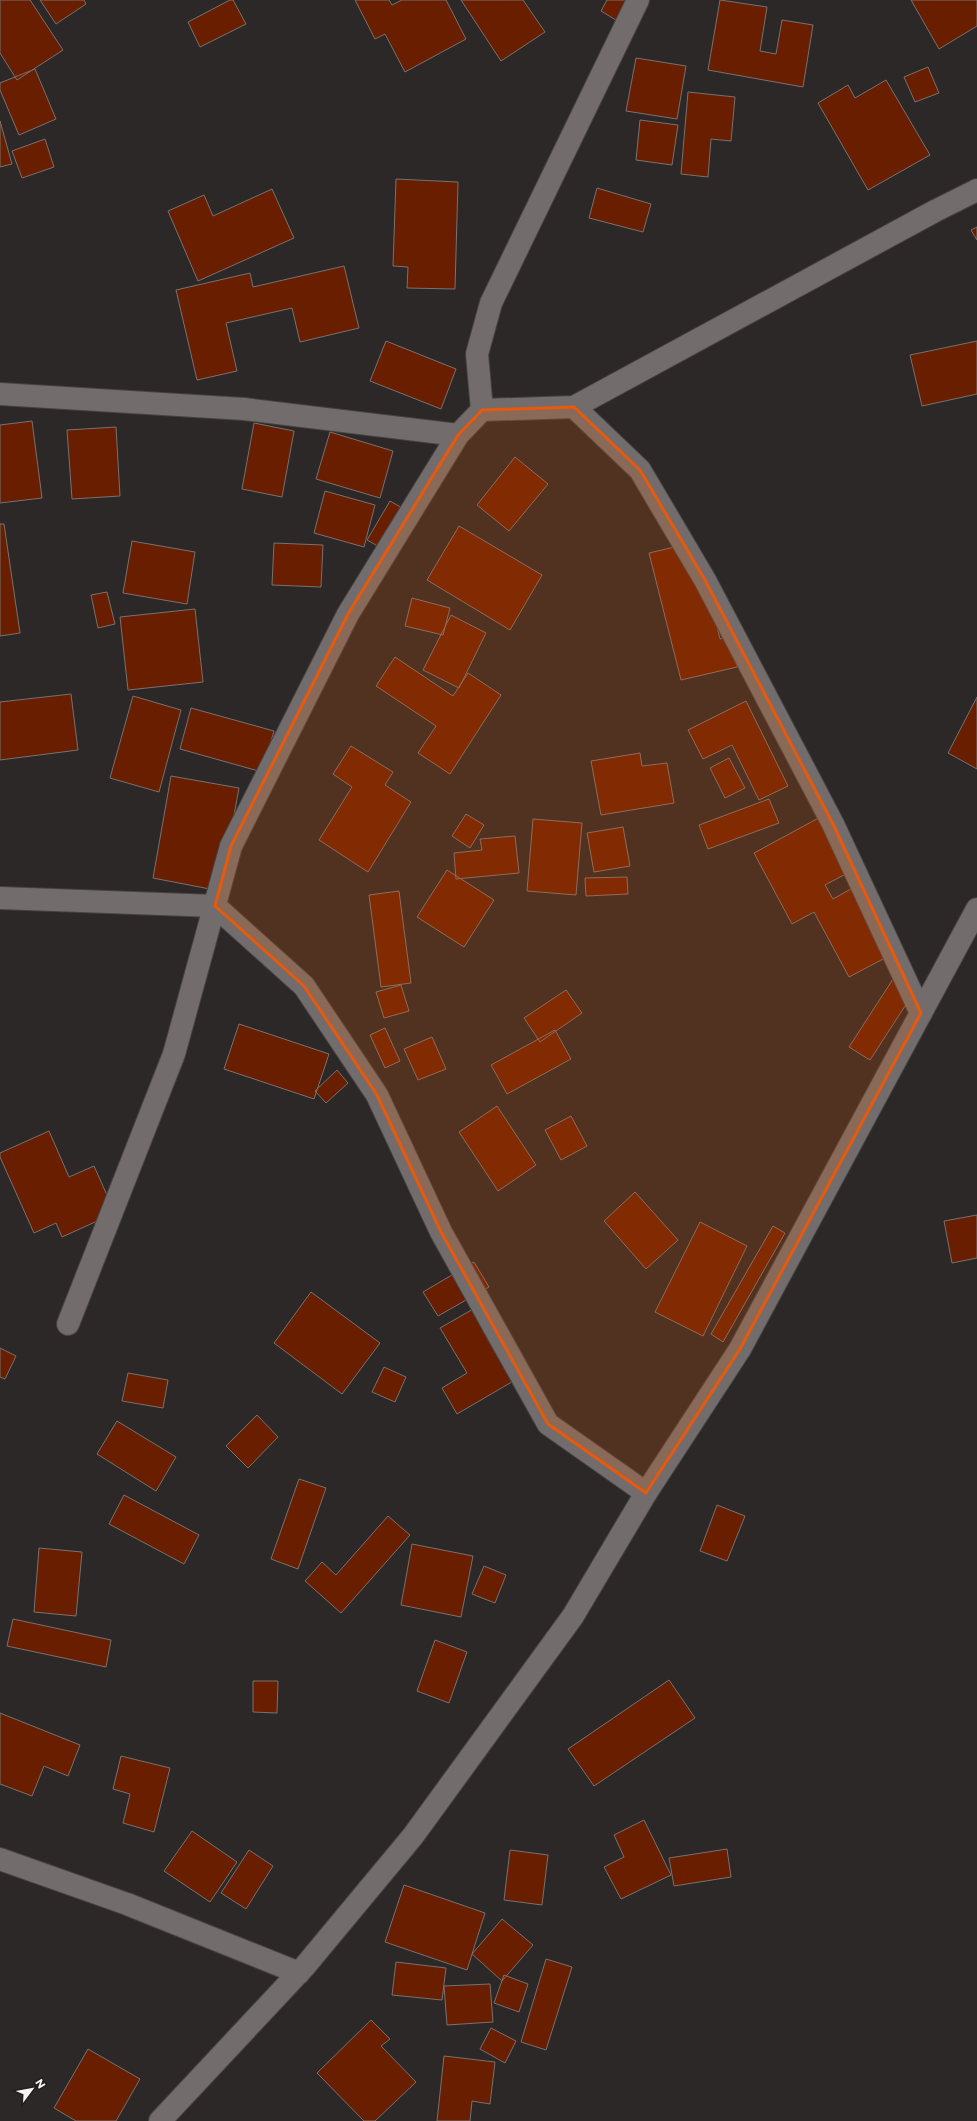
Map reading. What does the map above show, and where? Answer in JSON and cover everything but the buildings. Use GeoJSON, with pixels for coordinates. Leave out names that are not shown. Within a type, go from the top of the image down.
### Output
{"type":"FeatureCollection","features":[{"type":"Feature","properties":{"kind":"street"},"geometry":{"type":"LineString","coordinates":[[482,410],[477,354],[491,303],[638,0]]}},
{"type":"Feature","properties":{"kind":"street"},"geometry":{"type":"LineString","coordinates":[[68,1324],[174,1054],[231,846],[348,614],[458,435],[482,410],[574,408],[928,215],[977,190]]}},
{"type":"Feature","properties":{"kind":"street"},"geometry":{"type":"LineString","coordinates":[[0,394],[244,409],[458,435]]}},
{"type":"Feature","properties":{"kind":"street"},"geometry":{"type":"LineString","coordinates":[[574,408],[640,470],[705,580],[832,824],[922,1013]]}},
{"type":"Feature","properties":{"kind":"street"},"geometry":{"type":"LineString","coordinates":[[0,898],[215,906],[304,986],[377,1095],[442,1232],[548,1424],[646,1492]]}},
{"type":"Feature","properties":{"kind":"street"},"geometry":{"type":"LineString","coordinates":[[160,2121],[299,1973],[413,1836],[573,1616],[646,1492],[740,1349],[977,909]]}},
{"type":"Feature","properties":{"kind":"street"},"geometry":{"type":"LineString","coordinates":[[0,1860],[127,1904],[299,1973]]}},
{"type":"Feature","properties":{"kind":"highlighted area"},"geometry":{"type":"Polygon","coordinates":[[[574,407],[640,470],[705,580],[833,824],[921,1013],[740,1349],[646,1493],[548,1424],[441,1232],[377,1095],[304,986],[215,906],[231,846],[348,614],[458,435],[482,410],[574,407]]]}}]}
